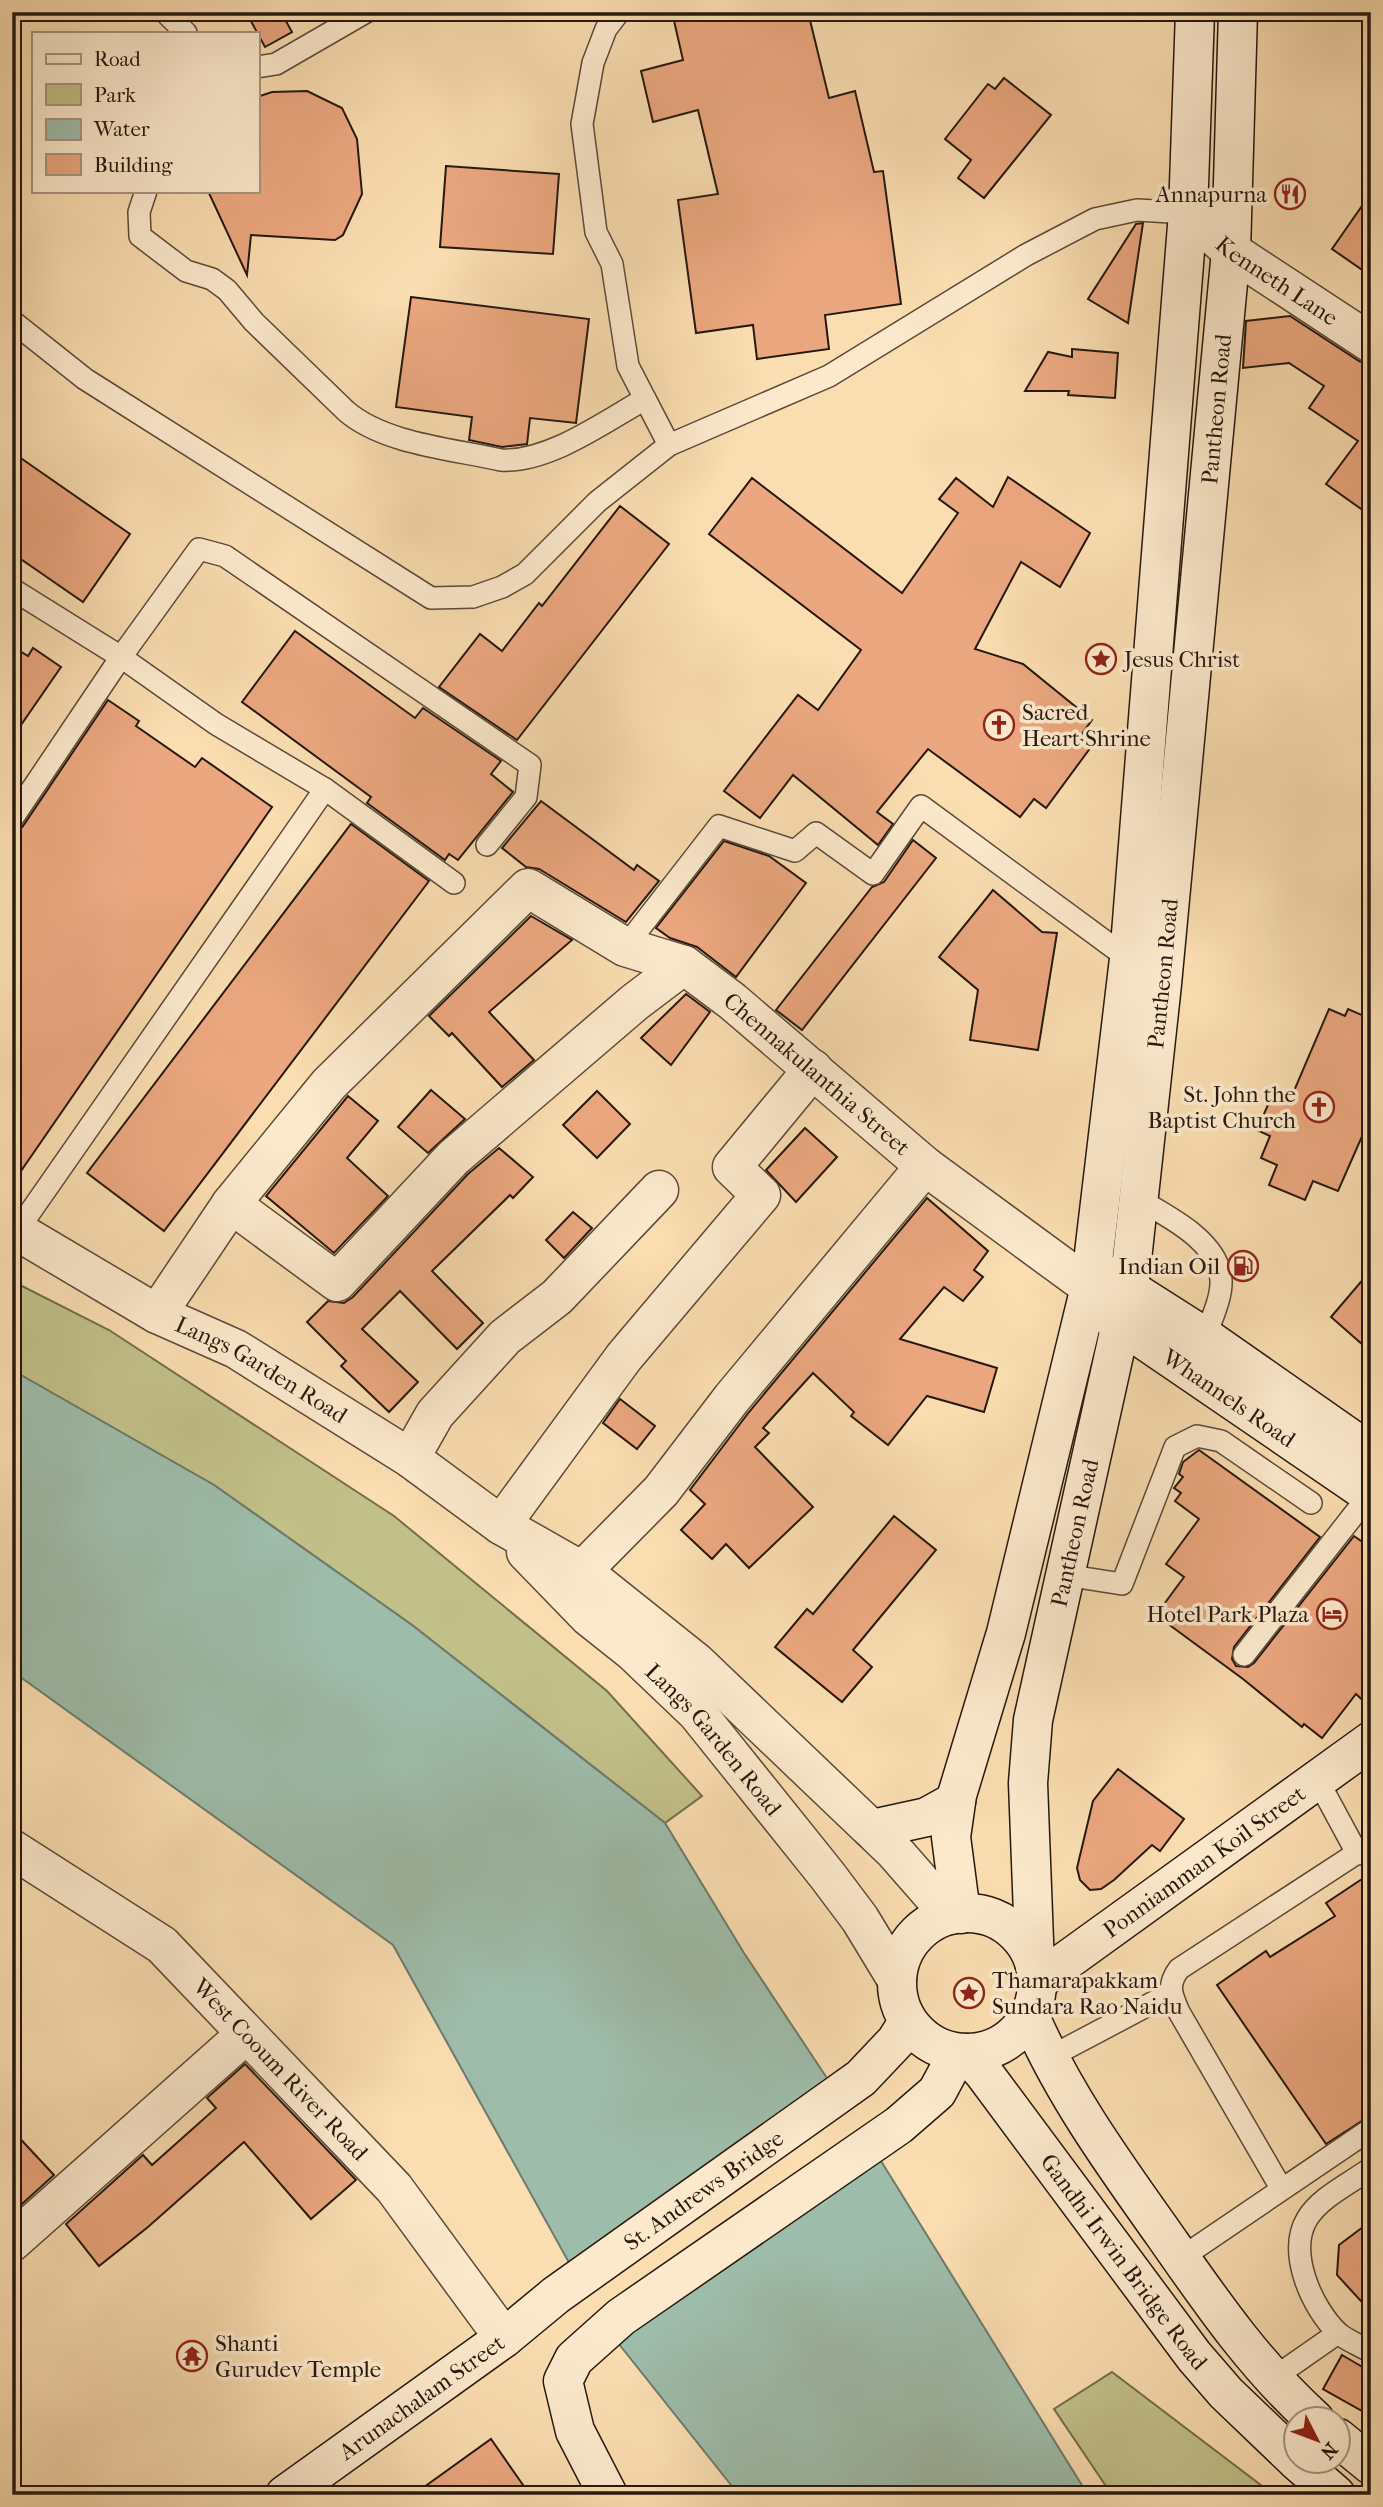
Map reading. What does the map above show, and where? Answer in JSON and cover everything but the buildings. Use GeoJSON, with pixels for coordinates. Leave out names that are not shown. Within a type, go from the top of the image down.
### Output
{"type":"FeatureCollection","features":[{"type":"Feature","properties":{"kind":"main road","name":"Pantheon Road"},"geometry":{"type":"LineString","coordinates":[[955,1914],[951,1837],[956,1801],[1010,1618],[1091,1285],[1129,959],[1188,213],[1195,12]]}},
{"type":"Feature","properties":{"kind":"main road","name":"Pantheon Road"},"geometry":{"type":"LineString","coordinates":[[1033,1988],[1030,1750],[1052,1628],[1125,1305],[1138,1199],[1163,970],[1231,251],[1238,12]]}},
{"type":"Feature","properties":{"kind":"main road","name":"Kenneth Lane"},"geometry":{"type":"LineString","coordinates":[[1188,213],[1231,251],[1371,343]]}},
{"type":"Feature","properties":{"kind":"main road","name":"Chennakulanthia Street"},"geometry":{"type":"LineString","coordinates":[[231,1204],[329,1084],[528,888],[625,947],[684,965],[813,1069],[925,1166],[1091,1285]]}},
{"type":"Feature","properties":{"kind":"main road"},"geometry":{"type":"LineString","coordinates":[[158,1314],[231,1204],[337,1282],[453,1158],[635,1002],[684,965]]}},
{"type":"Feature","properties":{"kind":"main road"},"geometry":{"type":"LineString","coordinates":[[501,1525],[624,1357],[761,1195],[732,1167],[813,1069]]}},
{"type":"Feature","properties":{"kind":"main road"},"geometry":{"type":"LineString","coordinates":[[582,1572],[662,1492],[732,1398],[925,1166]]}},
{"type":"Feature","properties":{"kind":"main road"},"geometry":{"type":"LineString","coordinates":[[410,1458],[435,1414],[505,1338],[557,1297],[659,1190]]}},
{"type":"Feature","properties":{"kind":"main road","name":"Langs Garden Road"},"geometry":{"type":"LineString","coordinates":[[14,1229],[158,1314],[236,1349],[410,1458],[501,1525],[582,1572],[696,1662],[872,1829],[955,1914]]}},
{"type":"Feature","properties":{"kind":"main road","name":"Whannels Road"},"geometry":{"type":"LineString","coordinates":[[1091,1285],[1125,1305],[1370,1494]]}},
{"type":"Feature","properties":{"kind":"main road","name":"Whannels Road"},"geometry":{"type":"LineString","coordinates":[[1125,1305],[1205,1337],[1371,1453]]}},
{"type":"Feature","properties":{"kind":"main road","name":"Langs Garden Road"},"geometry":{"type":"LineString","coordinates":[[501,1525],[589,1617],[633,1652],[697,1713],[860,1919],[897,1980]]}},
{"type":"Feature","properties":{"kind":"main road"},"geometry":{"type":"LineString","coordinates":[[1010,1618],[1052,1628]]}},
{"type":"Feature","properties":{"kind":"main road","name":"Ponniamman Koil Street"},"geometry":{"type":"LineString","coordinates":[[1033,1988],[1371,1741]]}},
{"type":"Feature","properties":{"kind":"main road"},"geometry":{"type":"LineString","coordinates":[[872,1829],[927,1817],[956,1801]]}},
{"type":"Feature","properties":{"kind":"main road","name":"West Cooum River Road"},"geometry":{"type":"LineString","coordinates":[[13,1852],[162,1945],[394,2188],[503,2338]]}},
{"type":"Feature","properties":{"kind":"main road"},"geometry":{"type":"LineString","coordinates":[[955,1914],[977,1914],[1008,1927],[1029,1952],[1033,1988],[1018,2030],[1003,2043],[985,2051],[962,2053],[930,2043],[908,2022],[899,2002],[897,1980],[902,1958],[913,1939],[929,1924],[955,1914]]}},
{"type":"Feature","properties":{"kind":"main road","name":"Gandhi Irwin Bridge Road"},"geometry":{"type":"LineString","coordinates":[[1033,1988],[1050,2057],[1106,2152],[1239,2341],[1300,2406]]}},
{"type":"Feature","properties":{"kind":"main road","name":"St. Andrews Bridge"},"geometry":{"type":"LineString","coordinates":[[556,2295],[852,2086],[879,2061],[908,2022]]}},
{"type":"Feature","properties":{"kind":"main road"},"geometry":{"type":"LineString","coordinates":[[12,2242],[246,2035]]}},
{"type":"Feature","properties":{"kind":"main road"},"geometry":{"type":"LineString","coordinates":[[608,2495],[575,2431],[564,2381],[568,2368],[587,2344],[621,2317],[899,2125],[937,2092],[962,2053]]}},
{"type":"Feature","properties":{"kind":"main road","name":"Gandhi Irwin Bridge Road"},"geometry":{"type":"LineString","coordinates":[[962,2053],[1000,2095],[1195,2356],[1226,2393],[1282,2447]]}},
{"type":"Feature","properties":{"kind":"main road"},"geometry":{"type":"LineString","coordinates":[[937,2092],[968,2086],[1000,2095]]}},
{"type":"Feature","properties":{"kind":"main road","name":"Arunachalam Street"},"geometry":{"type":"LineString","coordinates":[[285,2495],[503,2338],[556,2295]]}},
{"type":"Feature","properties":{"kind":"main road"},"geometry":{"type":"LineString","coordinates":[[1352,2449],[1371,2465]]}},
{"type":"Feature","properties":{"kind":"main road","name":"Gandhi Irwin Bridge Road"},"geometry":{"type":"LineString","coordinates":[[1314,2476],[1336,2495]]}},
{"type":"Feature","properties":{"kind":"lane"},"geometry":{"type":"LineString","coordinates":[[165,12],[186,32]]}},
{"type":"Feature","properties":{"kind":"lane"},"geometry":{"type":"LineString","coordinates":[[259,68],[276,64],[366,12]]}},
{"type":"Feature","properties":{"kind":"lane"},"geometry":{"type":"LineString","coordinates":[[619,12],[606,29],[593,63],[582,124],[596,232],[612,264],[628,366],[669,446]]}},
{"type":"Feature","properties":{"kind":"lane"},"geometry":{"type":"LineString","coordinates":[[146,192],[139,212],[140,236],[163,257],[186,271],[212,279],[227,290],[254,322],[346,411],[360,423],[380,433],[501,460],[520,461],[544,454],[645,399]]}},
{"type":"Feature","properties":{"kind":"lane"},"geometry":{"type":"LineString","coordinates":[[12,321],[85,379],[431,597],[473,597],[502,587],[525,574],[597,502],[669,446],[829,376],[1026,255],[1095,219],[1137,210],[1188,213]]}},
{"type":"Feature","properties":{"kind":"lane"},"geometry":{"type":"LineString","coordinates":[[12,818],[121,657],[200,549],[225,556],[530,765],[526,797],[487,845]]}},
{"type":"Feature","properties":{"kind":"lane"},"geometry":{"type":"LineString","coordinates":[[12,589],[121,657],[216,724],[325,789],[454,883]]}},
{"type":"Feature","properties":{"kind":"lane"},"geometry":{"type":"LineString","coordinates":[[14,1229],[325,789]]}},
{"type":"Feature","properties":{"kind":"lane"},"geometry":{"type":"LineString","coordinates":[[625,947],[719,826],[795,851],[816,833],[873,874],[921,806],[1129,959]]}},
{"type":"Feature","properties":{"kind":"lane"},"geometry":{"type":"LineString","coordinates":[[1138,1199],[1201,1241],[1214,1258],[1222,1279],[1205,1337]]}},
{"type":"Feature","properties":{"kind":"lane"},"geometry":{"type":"LineString","coordinates":[[1065,1575],[1122,1584],[1175,1447],[1197,1436],[1221,1440],[1311,1503]]}},
{"type":"Feature","properties":{"kind":"lane"},"geometry":{"type":"LineString","coordinates":[[1244,1655],[1370,1494]]}},
{"type":"Feature","properties":{"kind":"lane"},"geometry":{"type":"LineString","coordinates":[[1281,2188],[1171,1993],[1171,1980],[1179,1969],[1364,1854],[1317,1779]]}},
{"type":"Feature","properties":{"kind":"lane"},"geometry":{"type":"LineString","coordinates":[[1050,2057],[1171,1993]]}},
{"type":"Feature","properties":{"kind":"lane"},"geometry":{"type":"LineString","coordinates":[[1181,2258],[1371,2129]]}},
{"type":"Feature","properties":{"kind":"lane"},"geometry":{"type":"LineString","coordinates":[[1371,2168],[1319,2205],[1307,2219],[1301,2235],[1304,2278],[1315,2302],[1338,2333],[1371,2352]]}},
{"type":"Feature","properties":{"kind":"lane"},"geometry":{"type":"LineString","coordinates":[[1272,2379],[1338,2333]]}},
{"type":"Feature","properties":{"kind":"green space"},"geometry":{"type":"Polygon","coordinates":[[[12,1281],[109,1330],[394,1516],[607,1691],[702,1796],[665,1823],[412,1625],[214,1485],[12,1370],[12,1281]]]}},
{"type":"Feature","properties":{"kind":"green space"},"geometry":{"type":"Polygon","coordinates":[[[1112,2372],[1274,2495],[1112,2495],[1054,2409],[1112,2372]]]}},
{"type":"Feature","properties":{"kind":"water"},"geometry":{"type":"Polygon","coordinates":[[[12,1370],[214,1485],[412,1625],[665,1823],[744,1953],[868,2140],[1088,2495],[739,2495],[603,2324],[393,1945],[12,1671],[12,1370]]]}},
{"type":"Feature","properties":{"kind":"pier"},"geometry":{"type":"Polygon","coordinates":[[[829,2075],[867,2133],[600,2326],[566,2264],[829,2075]]]}},
{"type":"Feature","properties":{"kind":"place","name":"Annapurna"},"geometry":{"type":"Point","coordinates":[1290,194]}},
{"type":"Feature","properties":{"kind":"place","name":"Jesus Christ"},"geometry":{"type":"Point","coordinates":[1101,659]}},
{"type":"Feature","properties":{"kind":"place","name":"Sacred Heart Shrine"},"geometry":{"type":"Point","coordinates":[999,725]}},
{"type":"Feature","properties":{"kind":"place","name":"St. John the Baptist Church"},"geometry":{"type":"Point","coordinates":[1319,1107]}},
{"type":"Feature","properties":{"kind":"place","name":"Indian Oil"},"geometry":{"type":"Point","coordinates":[1243,1266]}},
{"type":"Feature","properties":{"kind":"place","name":"Hotel Park Plaza"},"geometry":{"type":"Point","coordinates":[1332,1614]}},
{"type":"Feature","properties":{"kind":"place","name":"Thamarapakkam Sundara Rao Naidu"},"geometry":{"type":"Point","coordinates":[969,1993]}},
{"type":"Feature","properties":{"kind":"place","name":"Shanti Gurudev Temple"},"geometry":{"type":"Point","coordinates":[192,2356]}}]}
